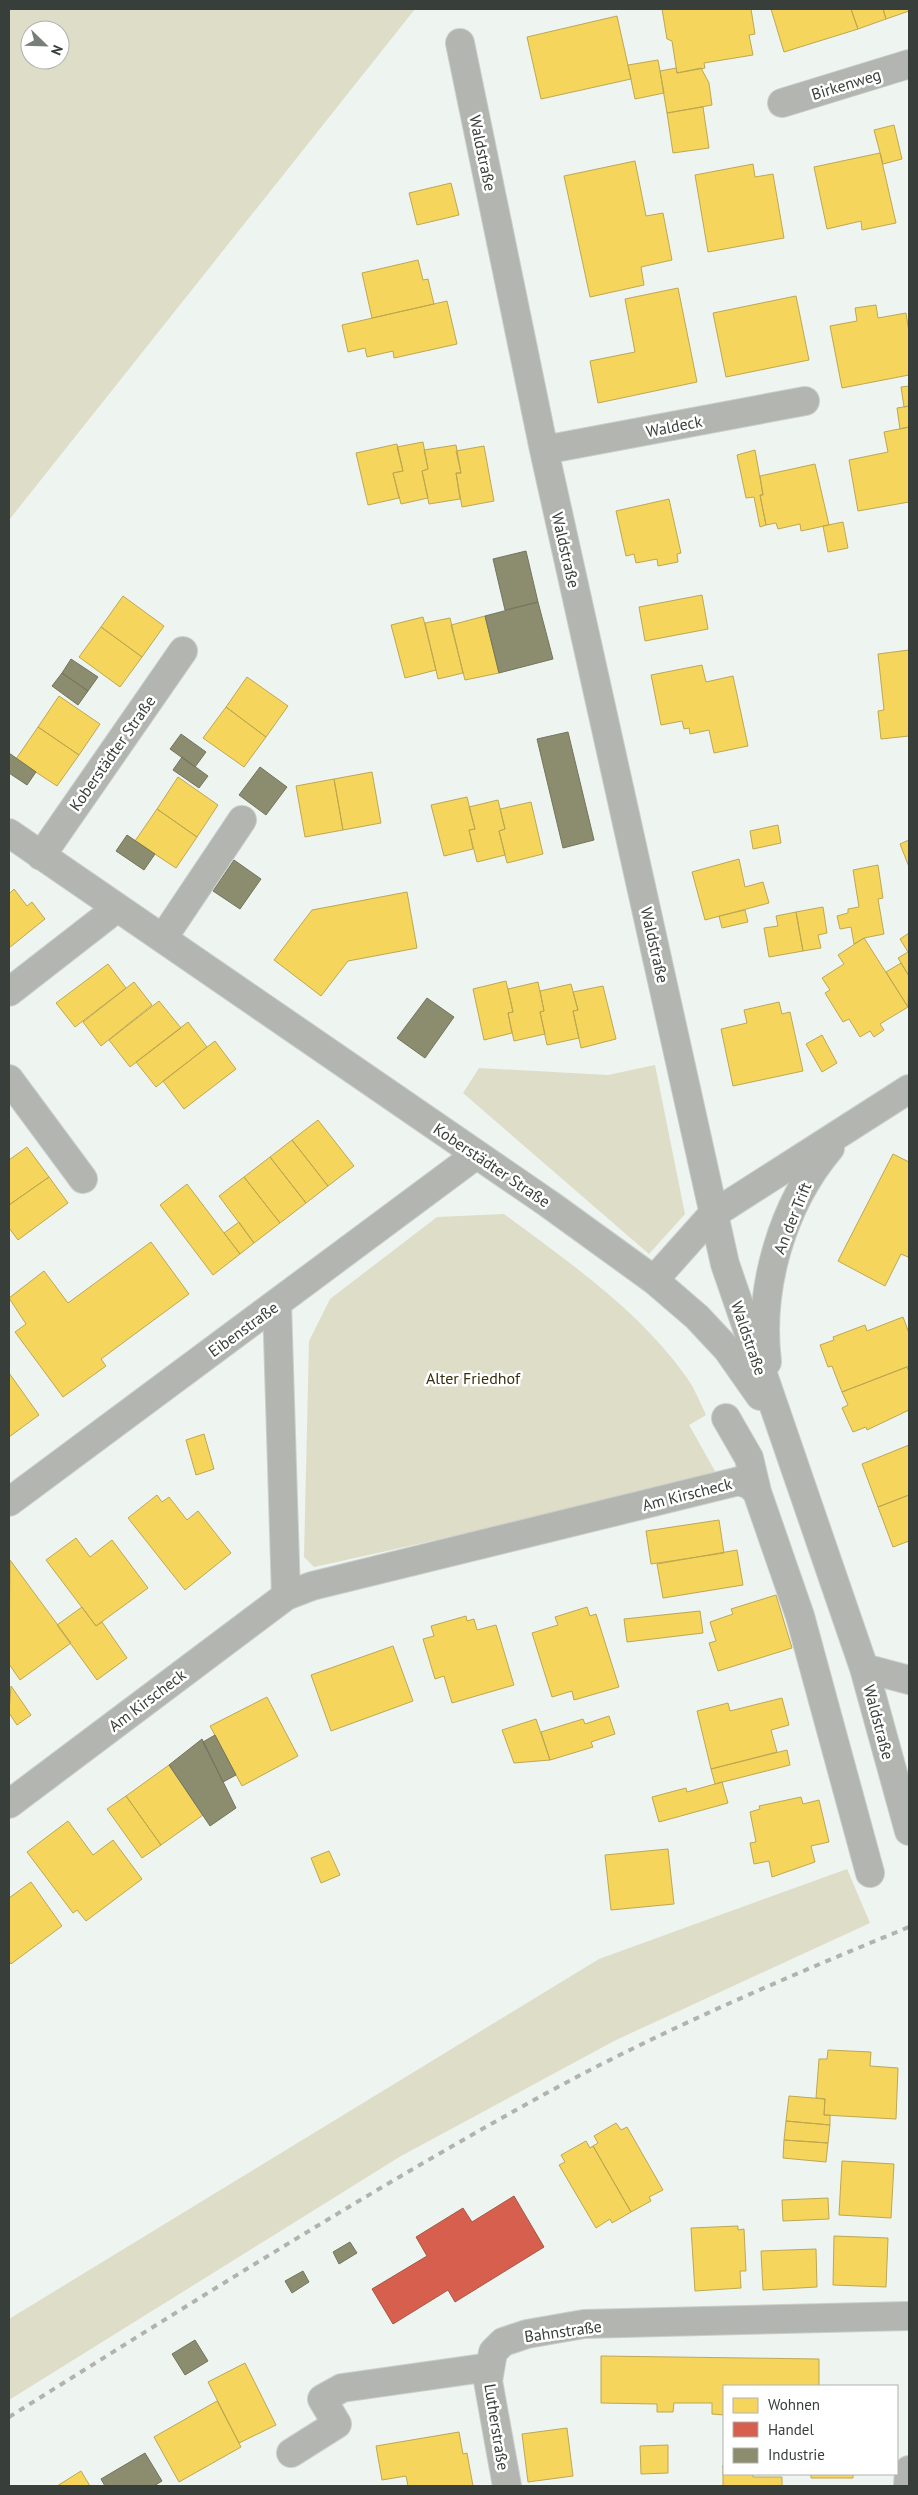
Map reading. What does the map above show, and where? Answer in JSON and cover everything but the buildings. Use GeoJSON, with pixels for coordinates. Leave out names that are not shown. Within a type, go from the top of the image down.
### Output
{"type":"FeatureCollection","features":[{"type":"Feature","properties":{"kind":"street","name":"Waldstraße"},"geometry":{"type":"LineString","coordinates":[[460,43],[544,450],[677,1044],[712,1215],[725,1264],[781,1432],[864,1668],[909,1830]]}},
{"type":"Feature","properties":{"kind":"street","name":"Birkenweg"},"geometry":{"type":"LineString","coordinates":[[782,103],[909,64]]}},
{"type":"Feature","properties":{"kind":"street","name":"Waldeck"},"geometry":{"type":"LineString","coordinates":[[544,450],[805,402]]}},
{"type":"Feature","properties":{"kind":"street","name":"Koberstädter Straße"},"geometry":{"type":"LineString","coordinates":[[40,856],[183,650]]}},
{"type":"Feature","properties":{"kind":"street"},"geometry":{"type":"LineString","coordinates":[[163,938],[242,820]]}},
{"type":"Feature","properties":{"kind":"street","name":"Koberstädter Straße"},"geometry":{"type":"LineString","coordinates":[[9,832],[40,856],[163,938],[549,1204],[654,1280],[697,1317],[727,1349],[763,1399],[781,1432]]}},
{"type":"Feature","properties":{"kind":"street"},"geometry":{"type":"LineString","coordinates":[[9,992],[118,908]]}},
{"type":"Feature","properties":{"kind":"street"},"geometry":{"type":"LineString","coordinates":[[9,1079],[83,1179]]}},
{"type":"Feature","properties":{"kind":"street","name":"An der Trift"},"geometry":{"type":"LineString","coordinates":[[654,1280],[712,1215],[909,1089]]}},
{"type":"Feature","properties":{"kind":"street","name":"An der Trift"},"geometry":{"type":"LineString","coordinates":[[781,1432],[769,1381],[764,1341],[772,1271],[777,1248],[792,1208],[809,1175],[843,1132]]}},
{"type":"Feature","properties":{"kind":"street","name":"Eibenstraße"},"geometry":{"type":"LineString","coordinates":[[9,1502],[476,1155]]}},
{"type":"Feature","properties":{"kind":"street"},"geometry":{"type":"LineString","coordinates":[[277,1304],[286,1596]]}},
{"type":"Feature","properties":{"kind":"street"},"geometry":{"type":"LineString","coordinates":[[726,1418],[750,1458],[757,1492]]}},
{"type":"Feature","properties":{"kind":"street","name":"Am Kirscheck"},"geometry":{"type":"LineString","coordinates":[[9,1804],[286,1596],[312,1586],[739,1481],[750,1485],[757,1492],[800,1616],[870,1874]]}},
{"type":"Feature","properties":{"kind":"street"},"geometry":{"type":"LineString","coordinates":[[864,1668],[909,1680]]}},
{"type":"Feature","properties":{"kind":"street","name":"Bahnstraße"},"geometry":{"type":"LineString","coordinates":[[490,2367],[493,2352],[503,2342],[527,2334],[584,2324],[909,2316]]}},
{"type":"Feature","properties":{"kind":"street"},"geometry":{"type":"LineString","coordinates":[[291,2453],[337,2424],[322,2399],[342,2388],[490,2367]]}},
{"type":"Feature","properties":{"kind":"street","name":"Lutherstraße"},"geometry":{"type":"LineString","coordinates":[[490,2367],[488,2381],[507,2486]]}},
{"type":"Feature","properties":{"kind":"street"},"geometry":{"type":"LineString","coordinates":[[908,2486],[909,2470]]}},
{"type":"Feature","properties":{"kind":"green space"},"geometry":{"type":"Polygon","coordinates":[[[9,9],[415,9],[9,520],[9,9]]]}},
{"type":"Feature","properties":{"kind":"green space"},"geometry":{"type":"Polygon","coordinates":[[[655,1065],[685,1214],[649,1254],[463,1093],[479,1068],[608,1075],[655,1065]]]}},
{"type":"Feature","properties":{"kind":"green space","name":"Alter Friedhof"},"geometry":{"type":"Polygon","coordinates":[[[504,1214],[601,1288],[646,1329],[666,1351],[688,1380],[706,1415],[689,1425],[715,1471],[695,1483],[314,1567],[304,1557],[309,1341],[330,1299],[437,1217],[504,1214]]]}},
{"type":"Feature","properties":{"kind":"green space"},"geometry":{"type":"Polygon","coordinates":[[[847,1869],[870,1923],[616,2040],[401,2156],[9,2400],[9,2319],[599,1959],[847,1869]]]}},
{"type":"Feature","properties":{"kind":"railway"},"geometry":{"type":"LineString","coordinates":[[9,2417],[335,2215],[534,2100],[626,2052],[719,2008],[909,1927]]}}]}
